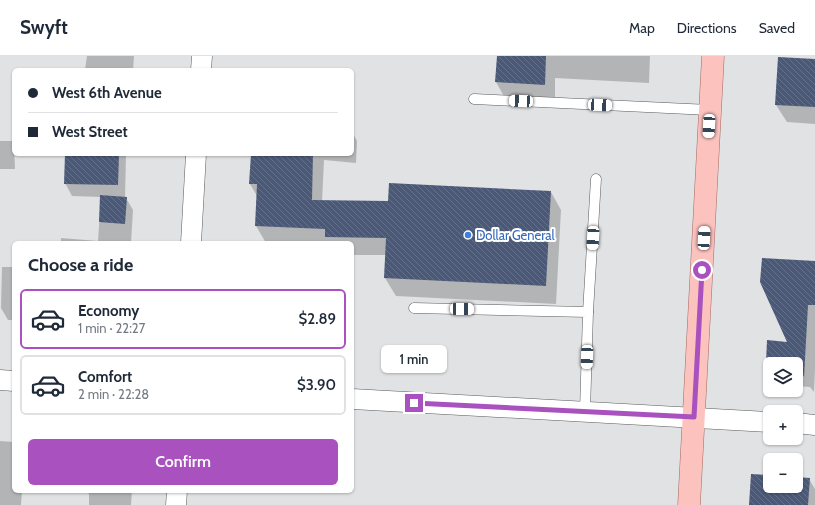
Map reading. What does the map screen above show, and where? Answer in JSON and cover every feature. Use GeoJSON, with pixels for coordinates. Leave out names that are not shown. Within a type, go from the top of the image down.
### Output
{"type":"FeatureCollection","features":[{"type":"Feature","properties":{"kind":"main road"},"geometry":{"type":"LineString","coordinates":[[689,505],[713,56]]}},
{"type":"Feature","properties":{"kind":"street"},"geometry":{"type":"LineString","coordinates":[[201,68],[202,56]]}},
{"type":"Feature","properties":{"kind":"street"},"geometry":{"type":"LineString","coordinates":[[191,241],[196,156]]}},
{"type":"Feature","properties":{"kind":"street"},"geometry":{"type":"LineString","coordinates":[[0,380],[12,381]]}},
{"type":"Feature","properties":{"kind":"street"},"geometry":{"type":"LineString","coordinates":[[354,399],[763,422]]}},
{"type":"Feature","properties":{"kind":"street"},"geometry":{"type":"LineString","coordinates":[[803,424],[815,425]]}},
{"type":"Feature","properties":{"kind":"street"},"geometry":{"type":"LineString","coordinates":[[176,505],[177,493]]}},
{"type":"Feature","properties":{"kind":"lane"},"geometry":{"type":"LineString","coordinates":[[474,99],[710,110]]}},
{"type":"Feature","properties":{"kind":"lane"},"geometry":{"type":"LineString","coordinates":[[585,411],[588,312],[596,179]]}},
{"type":"Feature","properties":{"kind":"lane"},"geometry":{"type":"LineString","coordinates":[[414,308],[588,312]]}},
{"type":"Feature","properties":{"kind":"building"},"geometry":{"type":"Polygon","coordinates":[[[497,56],[546,56],[545,85],[495,82],[497,56]]]}},
{"type":"Feature","properties":{"kind":"building"},"geometry":{"type":"Polygon","coordinates":[[[778,57],[815,59],[815,107],[775,105],[778,57]]]}},
{"type":"Feature","properties":{"kind":"building"},"geometry":{"type":"Polygon","coordinates":[[[65,156],[119,156],[118,185],[64,184],[65,156]]]}},
{"type":"Feature","properties":{"kind":"building","name":"Dollar General"},"geometry":{"type":"Polygon","coordinates":[[[251,156],[313,156],[312,200],[388,201],[389,183],[551,191],[546,286],[384,278],[386,238],[325,237],[325,229],[255,226],[257,184],[249,184],[251,156]]]}},
{"type":"Feature","properties":{"kind":"building"},"geometry":{"type":"Polygon","coordinates":[[[100,195],[127,197],[125,224],[99,222],[100,195]]]}},
{"type":"Feature","properties":{"kind":"building"},"geometry":{"type":"Polygon","coordinates":[[[762,258],[815,261],[815,305],[808,305],[804,377],[803,357],[766,357],[767,340],[787,342],[760,282],[762,258]]]}},
{"type":"Feature","properties":{"kind":"building"},"geometry":{"type":"Polygon","coordinates":[[[751,474],[763,475],[763,493],[803,493],[803,478],[810,478],[808,505],[749,505],[751,474]]]}},
{"type":"Feature","properties":{"kind":"place","name":"Dollar General"},"geometry":{"type":"Point","coordinates":[468,235]}},
{"type":"Feature","properties":{"kind":"route"},"geometry":{"type":"LineString","coordinates":[[414,403],[694,417],[702,270]]}}]}
